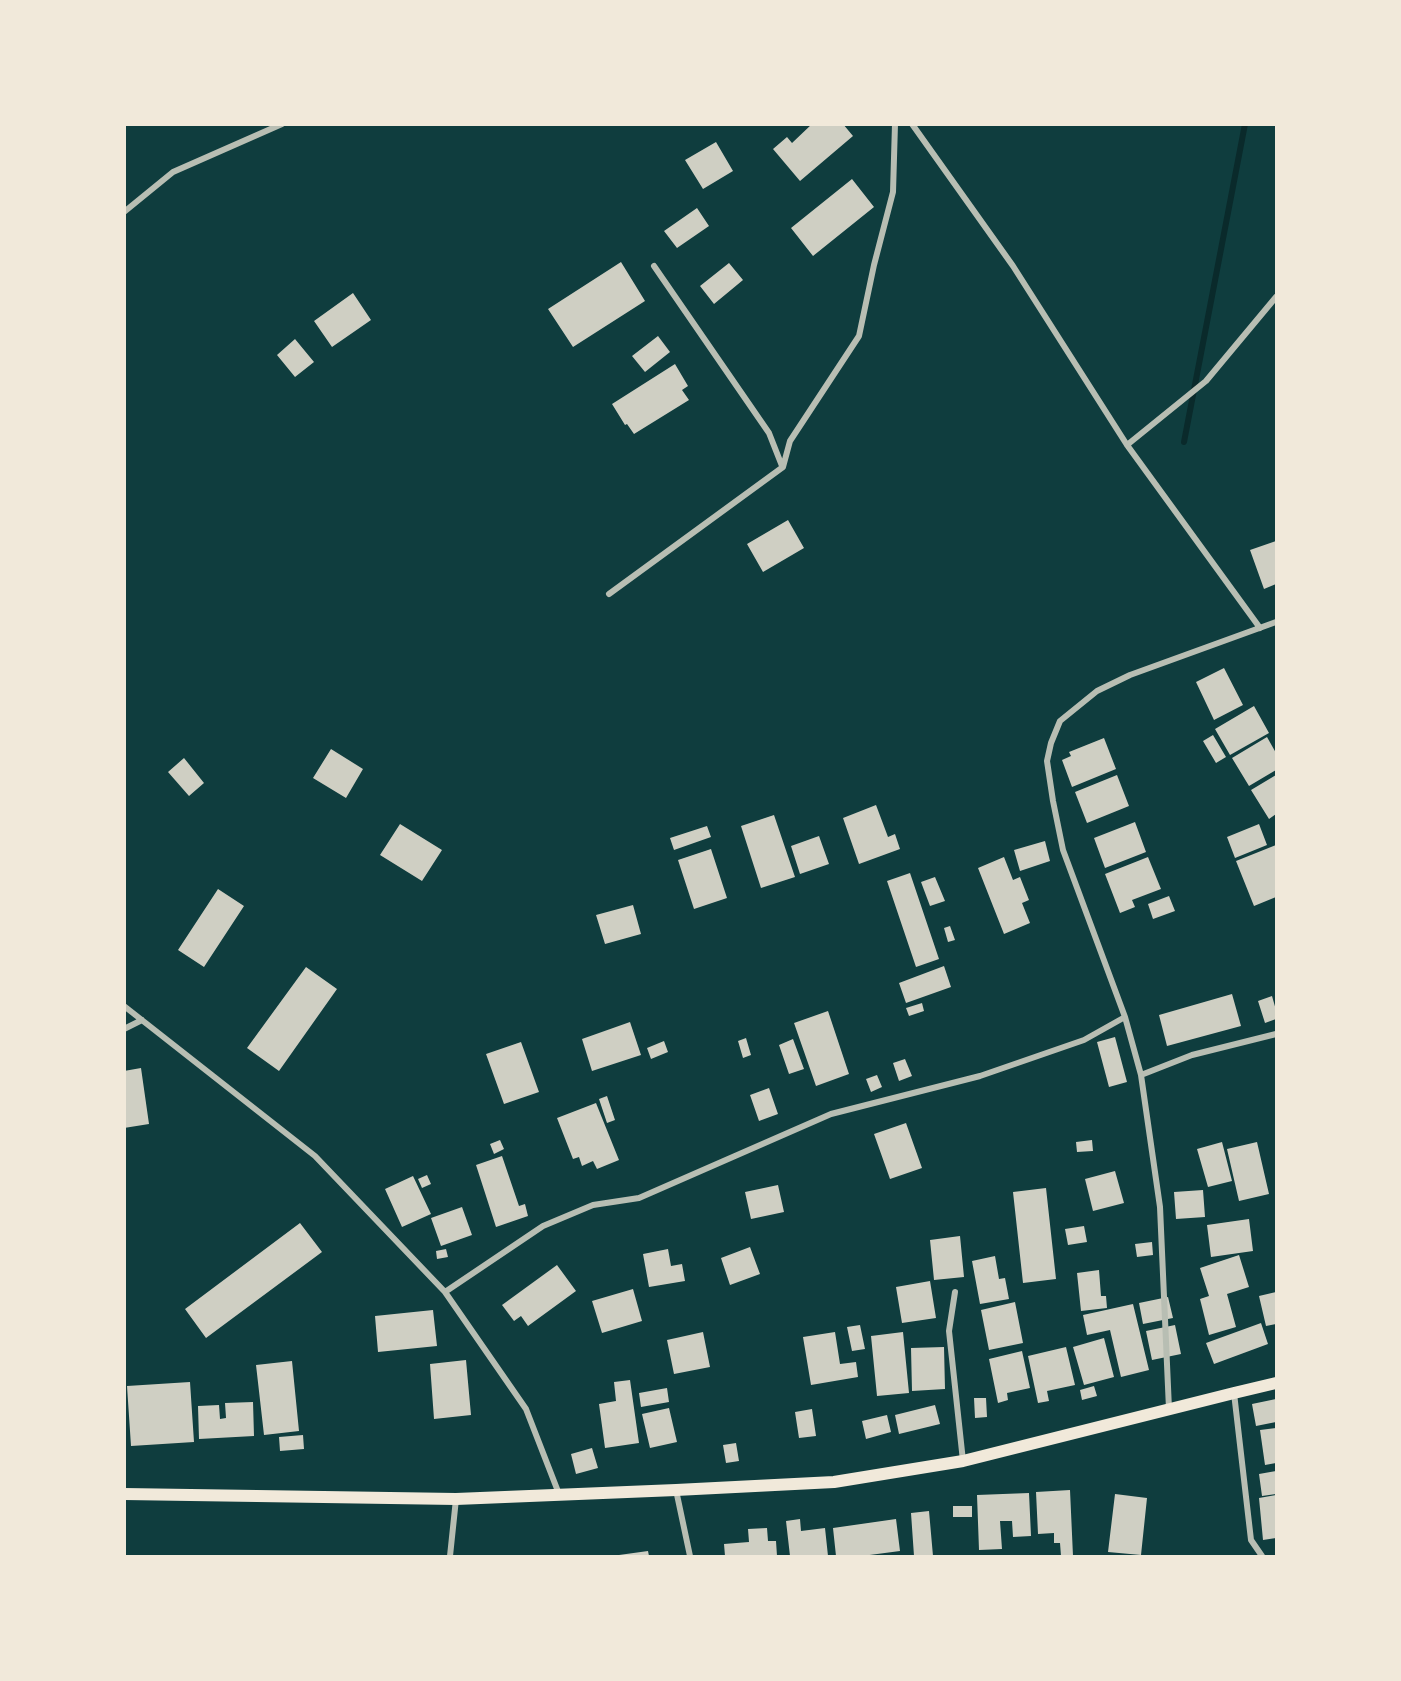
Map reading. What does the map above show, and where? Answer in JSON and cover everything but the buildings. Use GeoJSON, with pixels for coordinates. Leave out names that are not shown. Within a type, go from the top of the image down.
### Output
{"type":"FeatureCollection","features":[{"type":"Feature","properties":{"kind":"main road"},"geometry":{"type":"LineString","coordinates":[[124,1494],[456,1499],[834,1482],[963,1461],[1276,1383]]}},
{"type":"Feature","properties":{"kind":"street"},"geometry":{"type":"LineString","coordinates":[[124,212],[173,172],[282,124]]}},
{"type":"Feature","properties":{"kind":"street"},"geometry":{"type":"LineString","coordinates":[[609,594],[783,467],[790,441],[859,336],[892,192],[895,124]]}},
{"type":"Feature","properties":{"kind":"street"},"geometry":{"type":"LineString","coordinates":[[912,124],[1013,266],[1127,445],[1260,628]]}},
{"type":"Feature","properties":{"kind":"street"},"geometry":{"type":"LineString","coordinates":[[654,266],[770,433],[783,467]]}},
{"type":"Feature","properties":{"kind":"street"},"geometry":{"type":"LineString","coordinates":[[1127,445],[1206,381],[1276,297]]}},
{"type":"Feature","properties":{"kind":"street"},"geometry":{"type":"LineString","coordinates":[[1169,1410],[1160,1207],[1141,1075],[1125,1017],[1063,850],[1047,761],[1060,721],[1097,691],[1130,675],[1276,622]]}},
{"type":"Feature","properties":{"kind":"street"},"geometry":{"type":"LineString","coordinates":[[124,1006],[315,1156],[445,1292],[526,1410],[559,1494]]}},
{"type":"Feature","properties":{"kind":"street"},"geometry":{"type":"LineString","coordinates":[[445,1292],[543,1226],[593,1205],[639,1198],[831,1114],[980,1077],[1084,1040],[1125,1017]]}},
{"type":"Feature","properties":{"kind":"street"},"geometry":{"type":"LineString","coordinates":[[124,1029],[142,1020]]}},
{"type":"Feature","properties":{"kind":"street"},"geometry":{"type":"LineString","coordinates":[[1141,1075],[1192,1055],[1276,1034]]}},
{"type":"Feature","properties":{"kind":"street"},"geometry":{"type":"LineString","coordinates":[[955,1292],[949,1330],[963,1461]]}},
{"type":"Feature","properties":{"kind":"street"},"geometry":{"type":"LineString","coordinates":[[1234,1393],[1251,1539],[1262,1557]]}},
{"type":"Feature","properties":{"kind":"street"},"geometry":{"type":"LineString","coordinates":[[676,1490],[690,1557]]}},
{"type":"Feature","properties":{"kind":"street"},"geometry":{"type":"LineString","coordinates":[[450,1557],[456,1499]]}},
{"type":"Feature","properties":{"kind":"waterway"},"geometry":{"type":"LineString","coordinates":[[1184,442],[1245,124]]}}]}
